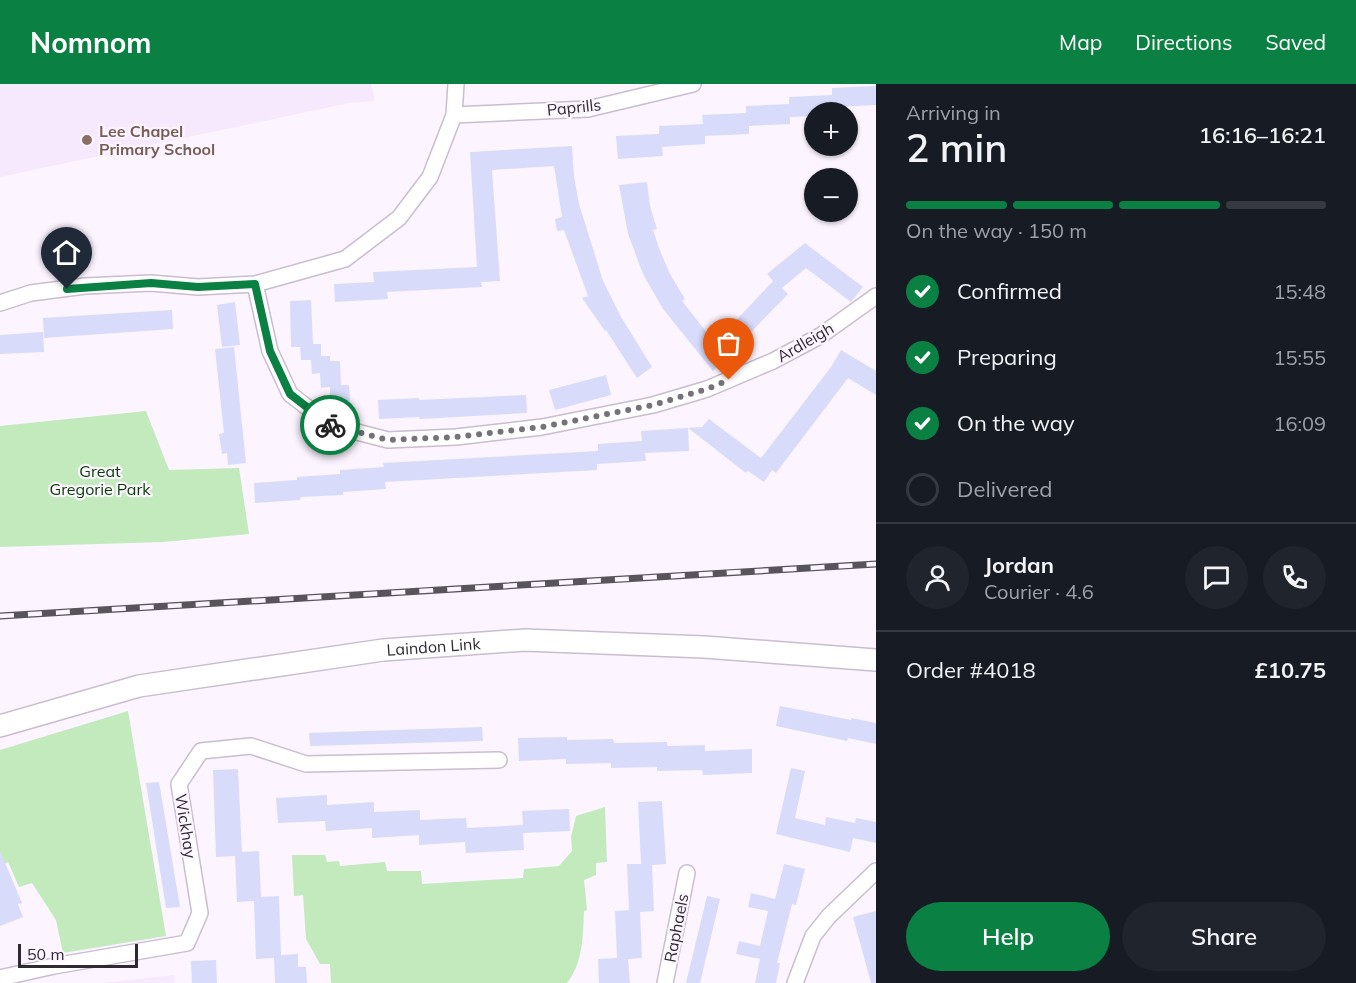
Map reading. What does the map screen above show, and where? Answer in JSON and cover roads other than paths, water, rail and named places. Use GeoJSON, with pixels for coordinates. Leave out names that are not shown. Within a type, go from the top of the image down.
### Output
{"type":"FeatureCollection","features":[{"type":"Feature","properties":{"kind":"main road","name":"Laindon Link"},"geometry":{"type":"LineString","coordinates":[[0,726],[139,686],[383,650],[525,640],[704,647],[876,660]]}},
{"type":"Feature","properties":{"kind":"street"},"geometry":{"type":"LineString","coordinates":[[0,303],[30,293],[85,286],[151,283],[198,287],[255,284],[345,259],[399,218],[430,177],[454,116],[456,84]]}},
{"type":"Feature","properties":{"kind":"street","name":"Paprills"},"geometry":{"type":"LineString","coordinates":[[454,116],[588,109],[693,84]]}},
{"type":"Feature","properties":{"kind":"street","name":"Ardleigh"},"geometry":{"type":"LineString","coordinates":[[255,284],[270,351],[290,394],[330,426],[388,440],[456,437],[542,427],[653,405],[707,389],[773,361],[825,333],[876,296]]}},
{"type":"Feature","properties":{"kind":"street","name":"Wickhay"},"geometry":{"type":"LineString","coordinates":[[0,978],[54,966],[187,943],[200,912],[179,784],[201,751],[251,746],[306,764],[499,760]]}},
{"type":"Feature","properties":{"kind":"street"},"geometry":{"type":"LineString","coordinates":[[795,983],[813,936],[829,916],[876,871]]}},
{"type":"Feature","properties":{"kind":"street","name":"Raphaels"},"geometry":{"type":"LineString","coordinates":[[664,983],[687,873]]}},
{"type":"Feature","properties":{"kind":"railway"},"geometry":{"type":"LineString","coordinates":[[0,616],[876,564]]}},
{"type":"Feature","properties":{"kind":"place","name":"Lee Chapel Primary School"},"geometry":{"type":"Point","coordinates":[87,140]}},
{"type":"Feature","properties":{"kind":"park label","name":"Great Gregorie Park"},"geometry":{"type":"Point","coordinates":[100,480]}}]}
